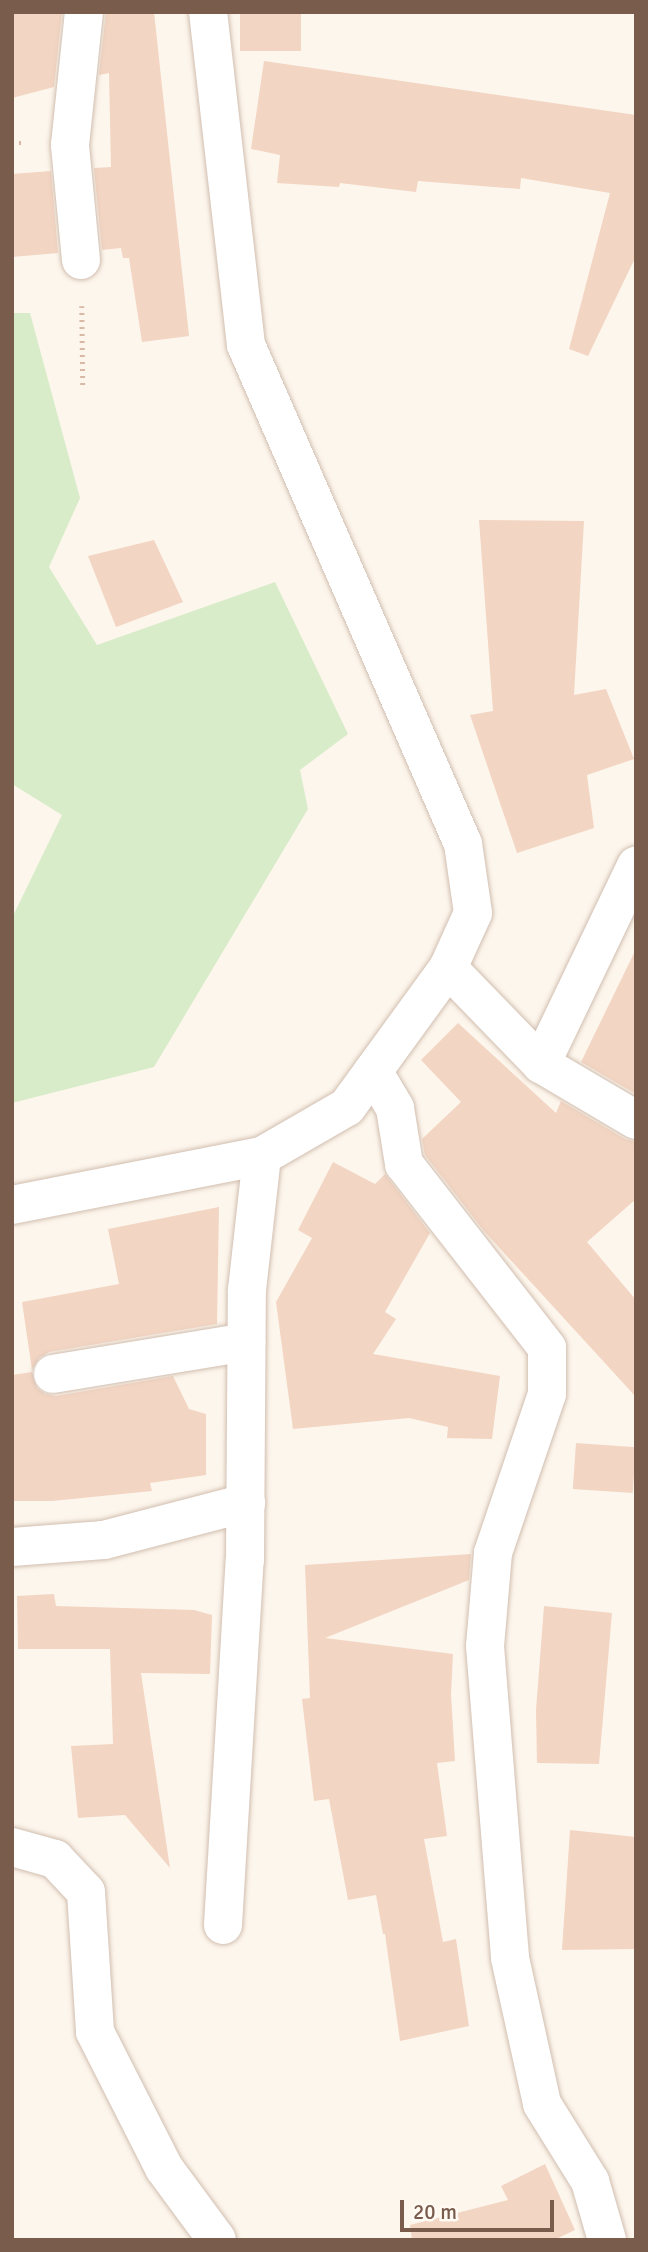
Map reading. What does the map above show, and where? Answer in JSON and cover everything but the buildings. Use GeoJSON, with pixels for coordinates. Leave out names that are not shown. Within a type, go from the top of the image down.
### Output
{"type":"FeatureCollection","features":[{"type":"Feature","properties":{"kind":"street"},"geometry":{"type":"LineString","coordinates":[[81,260],[70,145],[84,12]]}},
{"type":"Feature","properties":{"kind":"street"},"geometry":{"type":"LineString","coordinates":[[12,1205],[262,1156],[347,1107],[447,968],[473,913],[463,844],[246,345],[208,12]]}},
{"type":"Feature","properties":{"kind":"street"},"geometry":{"type":"LineString","coordinates":[[541,1064],[636,866]]}},
{"type":"Feature","properties":{"kind":"street"},"geometry":{"type":"LineString","coordinates":[[447,968],[541,1064],[636,1120]]}},
{"type":"Feature","properties":{"kind":"street"},"geometry":{"type":"LineString","coordinates":[[373,1071],[395,1108],[404,1164],[547,1348],[547,1394],[493,1553],[485,1646],[510,1958],[542,2104],[590,2181],[607,2240]]}},
{"type":"Feature","properties":{"kind":"street"},"geometry":{"type":"LineString","coordinates":[[223,1925],[245,1573],[247,1290],[262,1156]]}},
{"type":"Feature","properties":{"kind":"street"},"geometry":{"type":"LineString","coordinates":[[52,1374],[246,1342]]}},
{"type":"Feature","properties":{"kind":"street"},"geometry":{"type":"LineString","coordinates":[[12,1547],[104,1540],[246,1503]]}},
{"type":"Feature","properties":{"kind":"street"},"geometry":{"type":"LineString","coordinates":[[12,1847],[55,1859],[86,1892],[95,2032],[164,2168],[217,2240]]}},
{"type":"Feature","properties":{"kind":"path"},"geometry":{"type":"LineString","coordinates":[[81,260],[83,386]]}},
{"type":"Feature","properties":{"kind":"green space"},"geometry":{"type":"Polygon","coordinates":[[[12,313],[30,313],[80,498],[49,567],[97,645],[275,582],[348,734],[300,770],[308,809],[154,1067],[12,1103],[12,918],[62,815],[12,784],[12,313]]]}}]}
